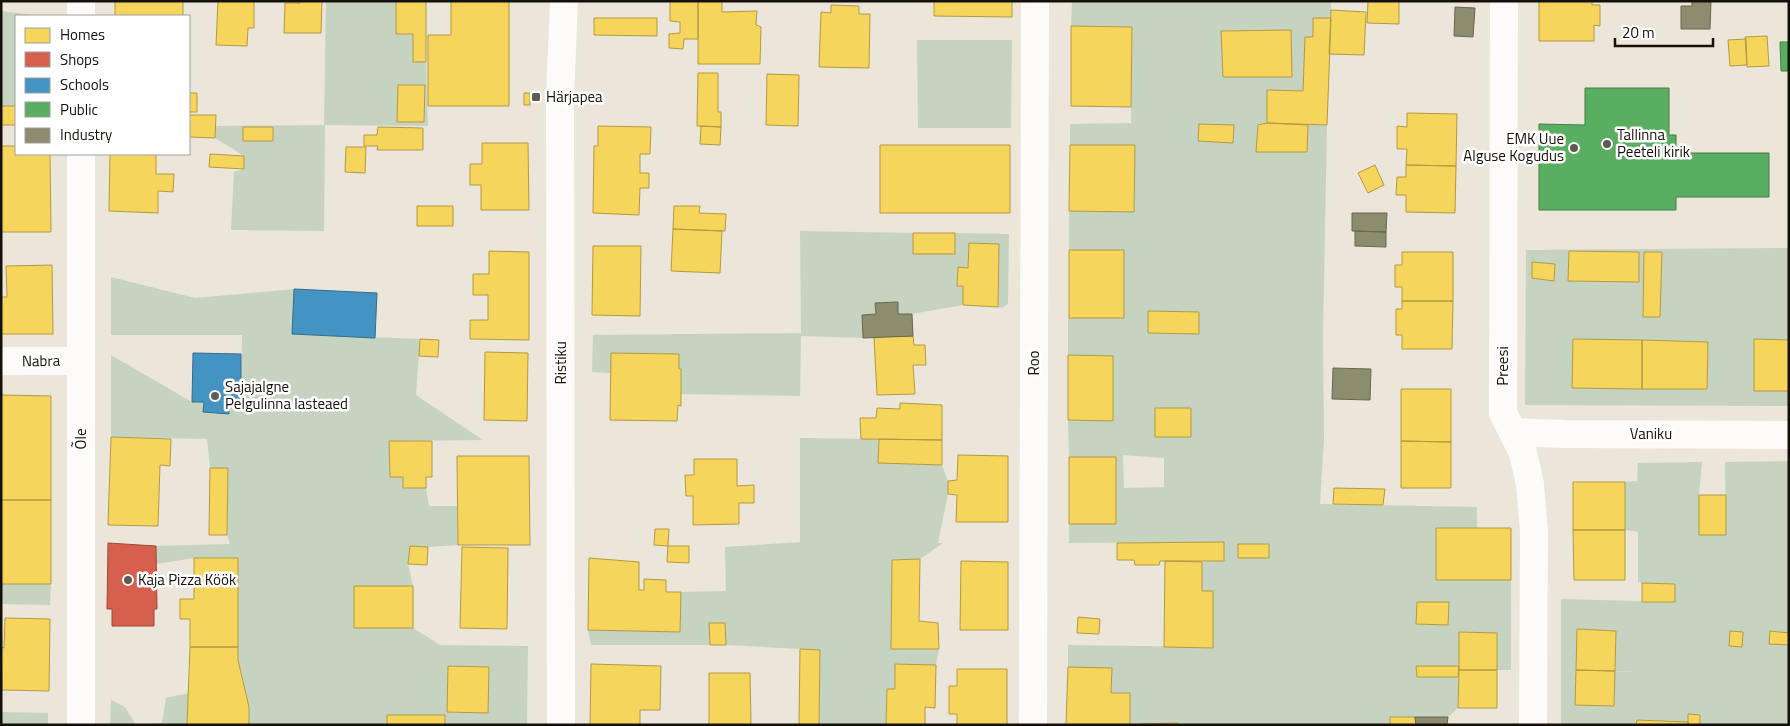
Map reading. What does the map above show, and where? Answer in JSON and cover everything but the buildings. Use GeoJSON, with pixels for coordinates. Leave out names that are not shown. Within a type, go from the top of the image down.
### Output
{"type":"FeatureCollection","features":[{"type":"Feature","properties":{"kind":"street"},"geometry":{"type":"LineString","coordinates":[[81,1],[81,15]]}},
{"type":"Feature","properties":{"kind":"street","name":"Ristiku"},"geometry":{"type":"LineString","coordinates":[[561,725],[560,97],[564,1]]}},
{"type":"Feature","properties":{"kind":"street","name":"Roo"},"geometry":{"type":"LineString","coordinates":[[1033,725],[1035,1]]}},
{"type":"Feature","properties":{"kind":"street","name":"Preesi"},"geometry":{"type":"LineString","coordinates":[[1504,1],[1503,413],[1527,467],[1530,484],[1534,532],[1533,725]]}},
{"type":"Feature","properties":{"kind":"street","name":"Õle"},"geometry":{"type":"LineString","coordinates":[[81,155],[81,725]]}},
{"type":"Feature","properties":{"kind":"street","name":"Nabra"},"geometry":{"type":"LineString","coordinates":[[1,361],[81,360]]}},
{"type":"Feature","properties":{"kind":"street","name":"Vaniku"},"geometry":{"type":"LineString","coordinates":[[1513,432],[1789,435]]}},
{"type":"Feature","properties":{"kind":"green space"},"geometry":{"type":"Polygon","coordinates":[[[326,1],[396,1],[413,34],[413,61],[426,62],[428,126],[325,125],[324,231],[231,230],[234,172],[244,169],[244,156],[215,138],[215,126],[324,125],[326,1]],[[399,85],[397,121],[424,122],[425,86],[399,85]],[[243,127],[243,141],[273,141],[273,127],[243,127]]]}},
{"type":"Feature","properties":{"kind":"green space"},"geometry":{"type":"Polygon","coordinates":[[[1072,1],[1331,1],[1331,18],[1314,18],[1313,37],[1303,91],[1267,90],[1267,123],[1258,125],[1256,151],[1306,152],[1308,125],[1327,125],[1323,335],[1324,439],[1320,504],[1477,507],[1477,529],[1436,529],[1436,580],[1511,580],[1511,670],[1497,670],[1497,633],[1459,632],[1459,666],[1416,666],[1417,677],[1458,677],[1458,708],[1448,717],[1390,717],[1390,725],[1178,725],[1178,723],[1130,725],[1130,694],[1111,693],[1112,668],[1068,667],[1068,645],[1213,647],[1213,592],[1202,591],[1202,562],[1224,560],[1224,542],[1069,543],[1069,524],[1116,524],[1116,458],[1069,457],[1068,420],[1113,420],[1113,356],[1068,355],[1068,318],[1124,318],[1124,250],[1069,250],[1069,211],[1134,212],[1134,145],[1070,145],[1070,124],[1131,123],[1132,27],[1071,26],[1072,1]],[[1291,30],[1222,31],[1224,77],[1291,77],[1291,30]],[[1199,124],[1198,141],[1232,143],[1233,125],[1199,124]],[[1149,311],[1148,333],[1198,334],[1199,312],[1149,311]],[[1123,455],[1124,488],[1164,487],[1164,458],[1123,455]],[[1238,544],[1269,558],[1269,544],[1238,544]],[[1417,602],[1416,624],[1448,625],[1449,602],[1417,602]]]}},
{"type":"Feature","properties":{"kind":"green space"},"geometry":{"type":"Polygon","coordinates":[[[1,11],[33,15],[15,15],[15,106],[1,106],[1,11]]]}},
{"type":"Feature","properties":{"kind":"green space"},"geometry":{"type":"Polygon","coordinates":[[[917,40],[1012,40],[1011,128],[918,128],[917,40]]]}},
{"type":"Feature","properties":{"kind":"green space"},"geometry":{"type":"Polygon","coordinates":[[[800,231],[913,233],[913,254],[954,254],[955,233],[1009,234],[1008,304],[1002,308],[998,307],[999,244],[969,243],[968,268],[958,268],[957,285],[963,286],[963,305],[912,314],[898,314],[898,302],[876,303],[876,314],[862,315],[863,338],[801,336],[800,396],[681,394],[681,369],[679,369],[678,354],[611,353],[611,373],[592,372],[593,335],[801,333],[800,231]]]}},
{"type":"Feature","properties":{"kind":"green space"},"geometry":{"type":"Polygon","coordinates":[[[1789,248],[1789,340],[1754,339],[1754,390],[1789,391],[1789,406],[1525,405],[1526,250],[1789,248]],[[1569,251],[1568,281],[1639,282],[1639,252],[1569,251]],[[1644,253],[1643,317],[1660,317],[1662,253],[1644,253]],[[1532,262],[1532,278],[1554,280],[1554,264],[1532,262]],[[1573,339],[1642,389],[1707,389],[1708,342],[1573,339]]]}},
{"type":"Feature","properties":{"kind":"green space"},"geometry":{"type":"Polygon","coordinates":[[[111,277],[195,298],[294,289],[292,334],[420,339],[416,395],[483,440],[389,441],[390,477],[403,477],[403,488],[426,488],[429,506],[457,506],[458,545],[410,546],[408,564],[413,586],[354,586],[354,627],[413,628],[440,645],[528,646],[527,725],[445,725],[444,715],[387,715],[387,725],[249,725],[249,707],[238,660],[238,559],[194,558],[156,564],[156,546],[230,544],[227,535],[228,468],[210,468],[207,439],[111,437],[111,355],[192,402],[204,402],[203,412],[228,414],[229,403],[241,403],[242,335],[111,335],[111,277]],[[448,666],[447,712],[488,713],[489,667],[448,666]]]}},
{"type":"Feature","properties":{"kind":"green space"},"geometry":{"type":"Polygon","coordinates":[[[800,438],[879,439],[878,463],[942,465],[948,481],[948,494],[938,543],[943,543],[920,559],[892,560],[891,649],[939,649],[936,665],[895,664],[895,689],[887,690],[886,725],[819,725],[820,650],[726,645],[725,623],[709,623],[710,645],[591,645],[588,630],[680,632],[681,592],[726,591],[725,547],[800,542],[800,438]]]}},
{"type":"Feature","properties":{"kind":"green space"},"geometry":{"type":"Polygon","coordinates":[[[1789,461],[1789,633],[1770,631],[1769,643],[1789,645],[1789,725],[1700,725],[1700,715],[1688,714],[1688,722],[1637,720],[1636,725],[1561,725],[1561,599],[1675,602],[1675,584],[1638,582],[1638,532],[1625,530],[1625,482],[1637,481],[1638,463],[1702,462],[1699,495],[1699,534],[1726,534],[1725,462],[1789,461]],[[1577,629],[1576,670],[1634,672],[1615,671],[1616,631],[1577,629]],[[1730,631],[1729,646],[1742,647],[1743,632],[1730,631]]]}},
{"type":"Feature","properties":{"kind":"green space"},"geometry":{"type":"Polygon","coordinates":[[[1,584],[51,584],[50,605],[1,604],[1,584]]]}},
{"type":"Feature","properties":{"kind":"green space"},"geometry":{"type":"Polygon","coordinates":[[[189,693],[187,725],[154,725],[162,723],[166,698],[189,693]]]}},
{"type":"Feature","properties":{"kind":"green space"},"geometry":{"type":"Polygon","coordinates":[[[111,700],[125,707],[136,725],[110,725],[111,700]]]}},
{"type":"Feature","properties":{"kind":"green space"},"geometry":{"type":"Polygon","coordinates":[[[1,712],[48,713],[48,725],[1,725],[1,712]]]}},
{"type":"Feature","properties":{"kind":"place","name":"Härjapea"},"geometry":{"type":"Point","coordinates":[536,97]}},
{"type":"Feature","properties":{"kind":"place","name":"Tallinna Peeteli kirik"},"geometry":{"type":"Point","coordinates":[1607,144]}},
{"type":"Feature","properties":{"kind":"place","name":"EMK Uue Alguse Kogudus"},"geometry":{"type":"Point","coordinates":[1574,148]}},
{"type":"Feature","properties":{"kind":"place","name":"Sajajalgne Pelgulinna lasteaed"},"geometry":{"type":"Point","coordinates":[215,396]}},
{"type":"Feature","properties":{"kind":"place","name":"Kaja Pizza Köök"},"geometry":{"type":"Point","coordinates":[128,580]}}]}
